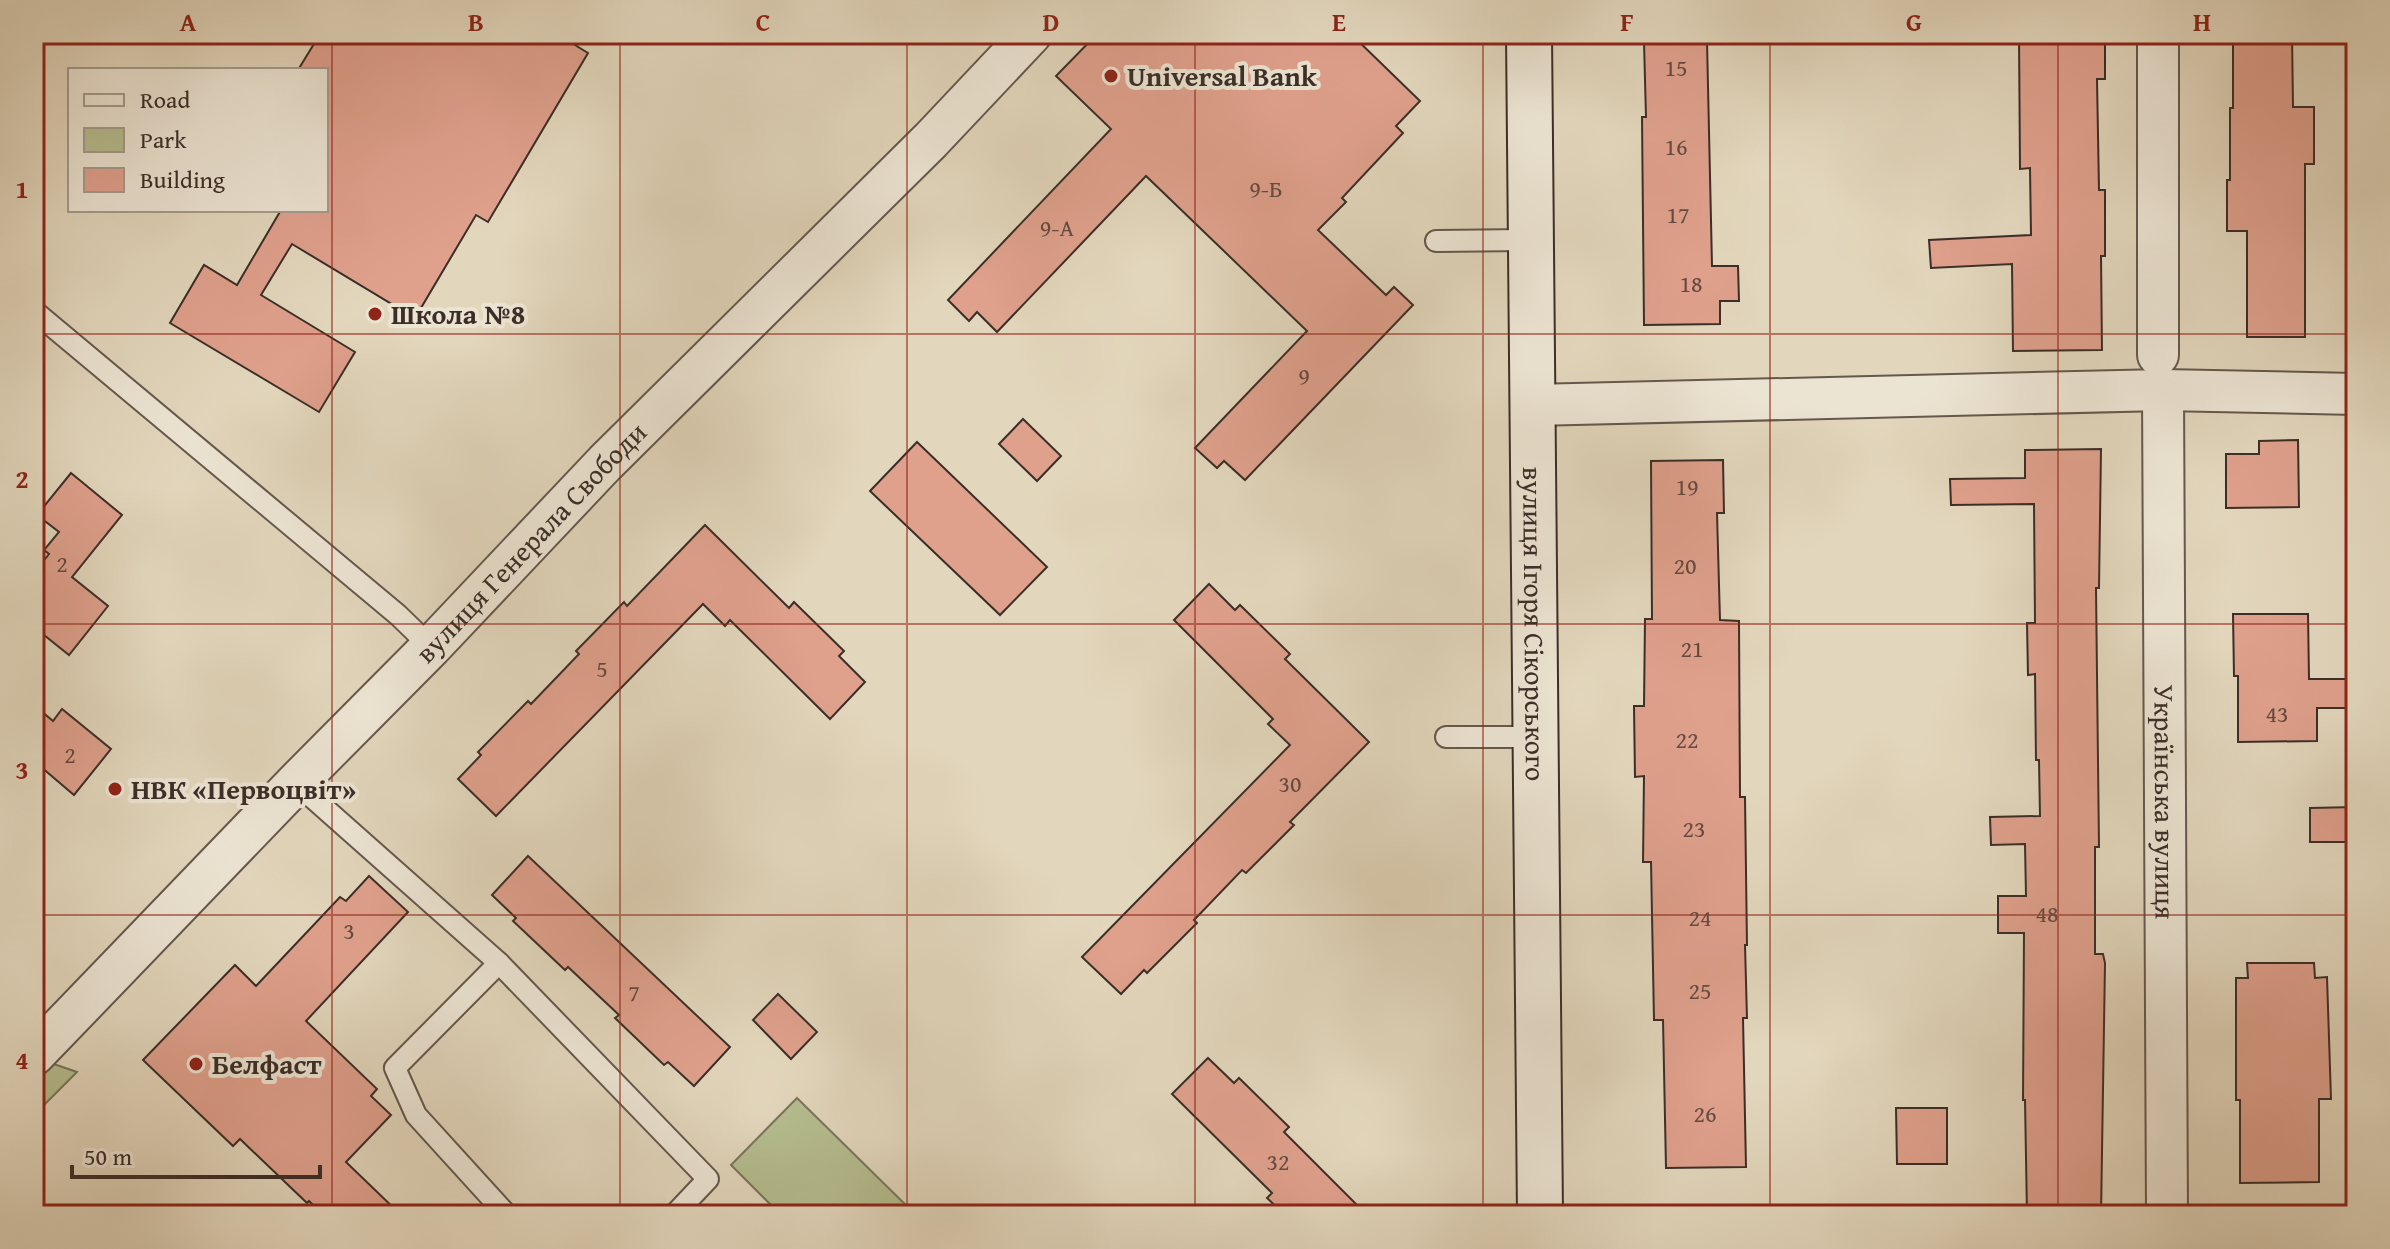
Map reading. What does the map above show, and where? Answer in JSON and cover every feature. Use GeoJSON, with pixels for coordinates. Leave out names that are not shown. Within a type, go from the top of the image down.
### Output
{"type":"FeatureCollection","features":[{"type":"Feature","properties":{"kind":"street","name":"вулиця Генерала Свободи"},"geometry":{"type":"LineString","coordinates":[[34,1055],[431,647],[605,463],[931,140],[1031,34]]}},
{"type":"Feature","properties":{"kind":"street","name":"вулиця Ігоря Сікорського"},"geometry":{"type":"LineString","coordinates":[[1529,34],[1540,1215]]}},
{"type":"Feature","properties":{"kind":"street","name":"Українська вулиця"},"geometry":{"type":"LineString","coordinates":[[2158,34],[2167,1215]]}},
{"type":"Feature","properties":{"kind":"street"},"geometry":{"type":"LineString","coordinates":[[1533,405],[2160,372],[2356,394]]}},
{"type":"Feature","properties":{"kind":"lane"},"geometry":{"type":"LineString","coordinates":[[1436,241],[1531,240]]}},
{"type":"Feature","properties":{"kind":"lane"},"geometry":{"type":"LineString","coordinates":[[34,311],[386,605],[431,647]]}},
{"type":"Feature","properties":{"kind":"lane"},"geometry":{"type":"LineString","coordinates":[[1446,737],[1536,737]]}},
{"type":"Feature","properties":{"kind":"lane"},"geometry":{"type":"LineString","coordinates":[[296,783],[499,963],[708,1179],[674,1215]]}},
{"type":"Feature","properties":{"kind":"lane"},"geometry":{"type":"LineString","coordinates":[[499,963],[395,1068],[416,1115],[507,1215]]}},
{"type":"Feature","properties":{"kind":"green space"},"geometry":{"type":"Polygon","coordinates":[[[42,1060],[77,1072],[34,1115],[34,1070],[42,1060]]]}},
{"type":"Feature","properties":{"kind":"green space"},"geometry":{"type":"Polygon","coordinates":[[[797,1098],[916,1215],[781,1215],[731,1165],[797,1098]]]}},
{"type":"Feature","properties":{"kind":"building"},"geometry":{"type":"Polygon","coordinates":[[[320,34],[557,34],[588,53],[488,222],[476,215],[415,318],[292,244],[261,295],[355,352],[319,412],[170,323],[204,265],[237,285],[280,212],[328,212],[328,68],[299,68],[320,34]]]}},
{"type":"Feature","properties":{"kind":"building"},"geometry":{"type":"Polygon","coordinates":[[[1097,34],[1351,34],[1420,101],[1396,126],[1403,133],[1342,198],[1346,202],[1318,230],[1386,295],[1394,287],[1413,305],[1245,480],[1224,461],[1217,468],[1195,448],[1307,331],[1146,176],[997,332],[977,312],[969,321],[948,300],[1111,129],[1056,76],[1097,34]]]}},
{"type":"Feature","properties":{"kind":"building"},"geometry":{"type":"Polygon","coordinates":[[[2019,34],[2105,34],[2105,79],[2097,79],[2099,190],[2105,190],[2105,256],[2101,256],[2102,350],[2013,351],[2012,264],[1931,268],[1929,240],[2031,235],[2030,168],[2020,169],[2019,34]]]}},
{"type":"Feature","properties":{"kind":"building"},"geometry":{"type":"Polygon","coordinates":[[[2233,34],[2292,34],[2293,107],[2314,107],[2314,164],[2305,164],[2305,337],[2247,337],[2247,231],[2227,231],[2233,34]]]}},
{"type":"Feature","properties":{"kind":"building"},"geometry":{"type":"Polygon","coordinates":[[[1707,41],[1712,266],[1738,266],[1739,301],[1720,301],[1720,324],[1644,325],[1644,42],[1707,41]]]}},
{"type":"Feature","properties":{"kind":"building"},"geometry":{"type":"Polygon","coordinates":[[[1023,419],[1061,456],[1037,481],[999,444],[1023,419]]]}},
{"type":"Feature","properties":{"kind":"building"},"geometry":{"type":"Polygon","coordinates":[[[2298,440],[2299,507],[2226,508],[2226,454],[2259,454],[2259,441],[2298,440]]]}},
{"type":"Feature","properties":{"kind":"building"},"geometry":{"type":"Polygon","coordinates":[[[917,442],[1047,567],[1000,615],[870,491],[917,442]]]}},
{"type":"Feature","properties":{"kind":"building"},"geometry":{"type":"Polygon","coordinates":[[[2101,449],[2099,588],[2096,588],[2099,847],[2095,847],[2095,954],[2103,954],[2105,963],[2101,1215],[2027,1215],[2023,1100],[2024,933],[1998,933],[1998,896],[2026,896],[2025,844],[1991,845],[1990,817],[2040,816],[2035,674],[2028,675],[2027,623],[2035,623],[2034,504],[1951,505],[1950,479],[2025,478],[2025,450],[2101,449]]]}},
{"type":"Feature","properties":{"kind":"building"},"geometry":{"type":"Polygon","coordinates":[[[1723,460],[1724,513],[1717,513],[1720,620],[1739,621],[1740,797],[1745,797],[1747,1018],[1743,1018],[1746,1167],[1666,1168],[1663,1020],[1654,1020],[1651,862],[1643,862],[1644,776],[1635,777],[1634,706],[1644,706],[1645,619],[1652,619],[1651,461],[1723,460]]]}},
{"type":"Feature","properties":{"kind":"building"},"geometry":{"type":"Polygon","coordinates":[[[71,473],[122,515],[72,577],[108,606],[69,655],[34,627],[34,573],[49,554],[44,550],[59,532],[37,515],[71,473]]]}},
{"type":"Feature","properties":{"kind":"building"},"geometry":{"type":"Polygon","coordinates":[[[705,525],[789,608],[794,602],[844,651],[839,656],[865,682],[830,719],[730,620],[725,626],[703,604],[496,816],[458,779],[481,755],[478,752],[528,701],[531,704],[579,654],[576,651],[624,602],[627,606],[705,525]]]}},
{"type":"Feature","properties":{"kind":"building"},"geometry":{"type":"Polygon","coordinates":[[[1209,584],[1235,610],[1240,605],[1290,654],[1285,659],[1369,742],[1290,822],[1294,825],[1246,873],[1242,870],[1194,920],[1197,923],[1147,973],[1144,970],[1121,994],[1082,957],[1290,745],[1268,724],[1273,719],[1174,620],[1209,584]]]}},
{"type":"Feature","properties":{"kind":"building"},"geometry":{"type":"Polygon","coordinates":[[[2233,614],[2308,614],[2309,679],[2351,679],[2351,708],[2317,708],[2317,741],[2238,742],[2238,676],[2234,676],[2233,614]]]}},
{"type":"Feature","properties":{"kind":"building"},"geometry":{"type":"Polygon","coordinates":[[[34,705],[53,721],[62,709],[111,749],[74,795],[34,761],[34,705]]]}},
{"type":"Feature","properties":{"kind":"building"},"geometry":{"type":"Polygon","coordinates":[[[2356,807],[2356,842],[2310,842],[2310,808],[2356,807]]]}},
{"type":"Feature","properties":{"kind":"building"},"geometry":{"type":"Polygon","coordinates":[[[528,856],[730,1047],[694,1086],[668,1062],[664,1065],[615,1018],[619,1015],[513,921],[516,918],[492,895],[528,856]]]}},
{"type":"Feature","properties":{"kind":"building"},"geometry":{"type":"Polygon","coordinates":[[[369,876],[408,912],[306,1021],[377,1089],[371,1096],[391,1115],[346,1162],[401,1215],[323,1215],[240,1139],[233,1146],[143,1060],[235,965],[256,986],[340,897],[346,901],[369,876]]]}},
{"type":"Feature","properties":{"kind":"building"},"geometry":{"type":"Polygon","coordinates":[[[2247,963],[2314,963],[2315,978],[2327,977],[2331,1099],[2319,1099],[2319,1182],[2240,1183],[2236,978],[2248,978],[2247,963]]]}},
{"type":"Feature","properties":{"kind":"building"},"geometry":{"type":"Polygon","coordinates":[[[778,994],[817,1032],[791,1059],[753,1020],[778,994]]]}},
{"type":"Feature","properties":{"kind":"building"},"geometry":{"type":"Polygon","coordinates":[[[1208,1058],[1234,1083],[1239,1078],[1289,1127],[1284,1132],[1367,1215],[1285,1215],[1267,1198],[1272,1193],[1172,1094],[1208,1058]]]}},
{"type":"Feature","properties":{"kind":"building"},"geometry":{"type":"Polygon","coordinates":[[[1896,1108],[1947,1108],[1947,1164],[1897,1164],[1896,1108]]]}},
{"type":"Feature","properties":{"kind":"place","name":"Universal Bank"},"geometry":{"type":"Point","coordinates":[1111,76]}},
{"type":"Feature","properties":{"kind":"place","name":"Школа №8"},"geometry":{"type":"Point","coordinates":[375,314]}},
{"type":"Feature","properties":{"kind":"place","name":"НВК «Первоцвіт»"},"geometry":{"type":"Point","coordinates":[115,789]}},
{"type":"Feature","properties":{"kind":"place","name":"Белфаст"},"geometry":{"type":"Point","coordinates":[196,1064]}}]}
